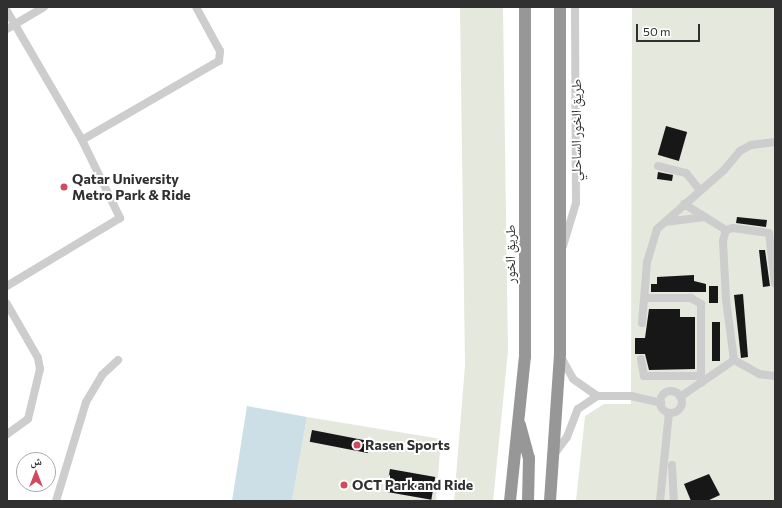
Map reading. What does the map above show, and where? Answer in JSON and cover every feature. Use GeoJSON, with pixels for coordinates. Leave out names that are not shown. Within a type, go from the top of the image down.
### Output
{"type":"FeatureCollection","features":[{"type":"Feature","properties":{"kind":"highway","name":"طريق الخور"},"geometry":{"type":"LineString","coordinates":[[510,501],[525,357],[525,7]]}},
{"type":"Feature","properties":{"kind":"highway"},"geometry":{"type":"LineString","coordinates":[[550,501],[555,452],[560,353],[560,7]]}},
{"type":"Feature","properties":{"kind":"highway"},"geometry":{"type":"LineString","coordinates":[[519,422],[529,458],[528,501]]}},
{"type":"Feature","properties":{"kind":"street"},"geometry":{"type":"LineString","coordinates":[[7,29],[44,7]]}},
{"type":"Feature","properties":{"kind":"street"},"geometry":{"type":"LineString","coordinates":[[82,140],[219,61],[220,50],[196,7]]}},
{"type":"Feature","properties":{"kind":"street","name":"طريق الخور الساحلي"},"geometry":{"type":"LineString","coordinates":[[561,250],[576,203],[575,7]]}},
{"type":"Feature","properties":{"kind":"street"},"geometry":{"type":"LineString","coordinates":[[7,11],[82,140],[120,218],[7,286]]}},
{"type":"Feature","properties":{"kind":"street"},"geometry":{"type":"LineString","coordinates":[[642,324],[649,251],[662,223],[700,190],[745,147],[775,142]]}},
{"type":"Feature","properties":{"kind":"street"},"geometry":{"type":"LineString","coordinates":[[658,166],[686,173],[700,190]]}},
{"type":"Feature","properties":{"kind":"street"},"geometry":{"type":"LineString","coordinates":[[684,204],[726,230]]}},
{"type":"Feature","properties":{"kind":"street"},"geometry":{"type":"LineString","coordinates":[[662,223],[707,217]]}},
{"type":"Feature","properties":{"kind":"street"},"geometry":{"type":"LineString","coordinates":[[726,230],[733,228],[772,234],[775,284]]}},
{"type":"Feature","properties":{"kind":"street"},"geometry":{"type":"LineString","coordinates":[[726,230],[723,241],[726,299],[734,360]]}},
{"type":"Feature","properties":{"kind":"street"},"geometry":{"type":"LineString","coordinates":[[645,298],[691,298],[701,304],[701,380]]}},
{"type":"Feature","properties":{"kind":"street"},"geometry":{"type":"LineString","coordinates":[[7,304],[38,358],[40,374],[31,413],[24,423],[7,434]]}},
{"type":"Feature","properties":{"kind":"street"},"geometry":{"type":"LineString","coordinates":[[560,353],[573,378],[597,396]]}},
{"type":"Feature","properties":{"kind":"street"},"geometry":{"type":"LineString","coordinates":[[642,359],[644,376],[701,380]]}},
{"type":"Feature","properties":{"kind":"street"},"geometry":{"type":"LineString","coordinates":[[56,501],[86,402],[102,375],[118,360]]}},
{"type":"Feature","properties":{"kind":"street"},"geometry":{"type":"LineString","coordinates":[[734,360],[759,374],[775,376]]}},
{"type":"Feature","properties":{"kind":"street"},"geometry":{"type":"LineString","coordinates":[[680,397],[701,380],[734,360]]}},
{"type":"Feature","properties":{"kind":"street"},"geometry":{"type":"LineString","coordinates":[[661,403],[670,392],[680,397]]}},
{"type":"Feature","properties":{"kind":"street"},"geometry":{"type":"LineString","coordinates":[[555,452],[567,437],[578,408],[597,396],[631,396],[661,403],[669,413],[660,501]]}},
{"type":"Feature","properties":{"kind":"street"},"geometry":{"type":"LineString","coordinates":[[669,413],[680,409],[680,397]]}},
{"type":"Feature","properties":{"kind":"street"},"geometry":{"type":"LineString","coordinates":[[672,465],[674,501]]}},
{"type":"Feature","properties":{"kind":"shaded area"},"geometry":{"type":"Polygon","coordinates":[[[460,7],[503,7],[508,351],[493,501],[454,501],[465,366],[460,7]]]}},
{"type":"Feature","properties":{"kind":"shaded area"},"geometry":{"type":"Polygon","coordinates":[[[632,7],[775,7],[775,501],[576,501],[585,416],[604,404],[631,404],[632,7]]]}},
{"type":"Feature","properties":{"kind":"shaded area"},"geometry":{"type":"Polygon","coordinates":[[[247,406],[307,417],[292,501],[232,501],[247,406]]]}},
{"type":"Feature","properties":{"kind":"shaded area"},"geometry":{"type":"Polygon","coordinates":[[[307,417],[441,439],[436,501],[292,501],[307,417]]]}},
{"type":"Feature","properties":{"kind":"building"},"geometry":{"type":"Polygon","coordinates":[[[666,126],[687,132],[679,161],[658,155],[666,126]]]}},
{"type":"Feature","properties":{"kind":"building"},"geometry":{"type":"Polygon","coordinates":[[[658,172],[673,175],[672,181],[657,179],[658,172]]]}},
{"type":"Feature","properties":{"kind":"building"},"geometry":{"type":"Polygon","coordinates":[[[737,217],[767,220],[766,227],[736,223],[737,217]]]}},
{"type":"Feature","properties":{"kind":"building"},"geometry":{"type":"Polygon","coordinates":[[[759,250],[765,250],[770,286],[763,287],[759,250]]]}},
{"type":"Feature","properties":{"kind":"building"},"geometry":{"type":"Polygon","coordinates":[[[694,275],[694,281],[706,284],[706,292],[651,292],[651,284],[657,284],[657,277],[694,275]]]}},
{"type":"Feature","properties":{"kind":"building"},"geometry":{"type":"Polygon","coordinates":[[[709,286],[718,286],[718,303],[709,303],[709,286]]]}},
{"type":"Feature","properties":{"kind":"building"},"geometry":{"type":"Polygon","coordinates":[[[743,294],[748,357],[741,358],[734,295],[743,294]]]}},
{"type":"Feature","properties":{"kind":"building"},"geometry":{"type":"Polygon","coordinates":[[[649,309],[680,309],[680,317],[695,317],[695,369],[649,370],[645,354],[635,354],[635,338],[645,338],[649,309]]]}},
{"type":"Feature","properties":{"kind":"building"},"geometry":{"type":"Polygon","coordinates":[[[712,322],[720,322],[720,361],[712,361],[712,322]]]}},
{"type":"Feature","properties":{"kind":"building"},"geometry":{"type":"Polygon","coordinates":[[[312,430],[370,441],[368,453],[310,442],[312,430]]]}},
{"type":"Feature","properties":{"kind":"building"},"geometry":{"type":"Polygon","coordinates":[[[390,469],[435,477],[431,500],[386,492],[390,469]]]}},
{"type":"Feature","properties":{"kind":"building"},"geometry":{"type":"Polygon","coordinates":[[[709,474],[720,495],[707,501],[691,501],[684,484],[709,474]]]}},
{"type":"Feature","properties":{"kind":"place","name":"Qatar University Metro Park & Ride"},"geometry":{"type":"Point","coordinates":[64,187]}},
{"type":"Feature","properties":{"kind":"place","name":"Rasen Sports"},"geometry":{"type":"Point","coordinates":[357,445]}},
{"type":"Feature","properties":{"kind":"place","name":"OCT Park and Ride"},"geometry":{"type":"Point","coordinates":[344,485]}}]}
